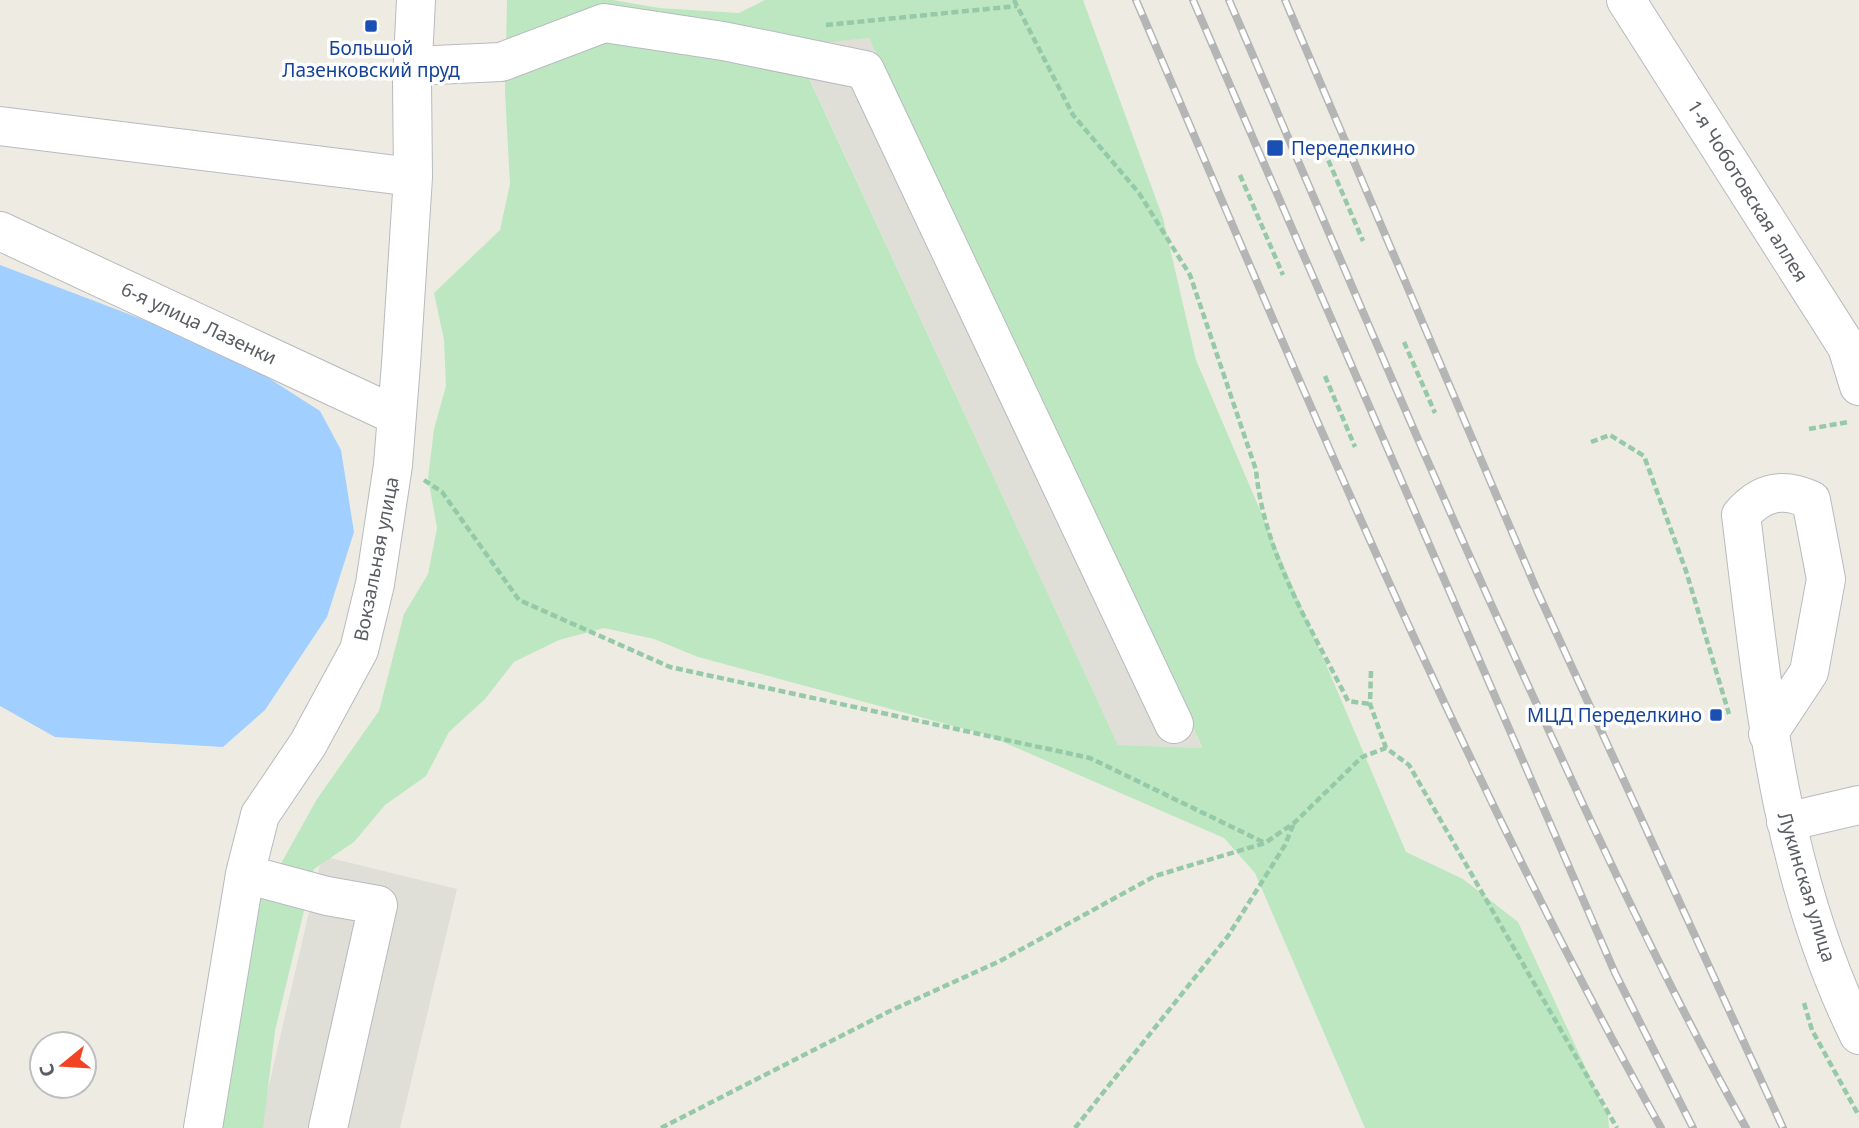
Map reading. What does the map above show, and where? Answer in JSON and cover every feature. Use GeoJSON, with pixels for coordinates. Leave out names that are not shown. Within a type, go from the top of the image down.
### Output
{"type":"FeatureCollection","features":[{"type":"Feature","properties":{"kind":"street","name":"Вокзальная улица"},"geometry":{"type":"LineString","coordinates":[[203,1128],[215,1038],[245,874],[260,815],[308,744],[359,650],[375,584],[397,416],[413,177],[416,0]]}},
{"type":"Feature","properties":{"kind":"street","name":"1-я Чоботовская аллея"},"geometry":{"type":"LineString","coordinates":[[1626,0],[1847,347],[1854,404]]}},
{"type":"Feature","properties":{"kind":"street"},"geometry":{"type":"LineString","coordinates":[[413,66],[501,62],[604,23],[723,41],[865,69],[1174,724]]}},
{"type":"Feature","properties":{"kind":"street"},"geometry":{"type":"LineString","coordinates":[[0,126],[413,177]]}},
{"type":"Feature","properties":{"kind":"street","name":"6-я улица Лазенки"},"geometry":{"type":"LineString","coordinates":[[0,231],[397,416]]}},
{"type":"Feature","properties":{"kind":"street","name":"Лукинская улица"},"geometry":{"type":"LineString","coordinates":[[1768,734],[1809,672],[1826,579],[1811,500],[1793,492],[1768,493],[1754,501],[1741,515],[1768,734],[1786,822],[1817,927],[1846,1009],[1859,1035]]}},
{"type":"Feature","properties":{"kind":"street"},"geometry":{"type":"LineString","coordinates":[[1786,822],[1859,805]]}},
{"type":"Feature","properties":{"kind":"street"},"geometry":{"type":"LineString","coordinates":[[245,874],[378,905],[328,1128]]}},
{"type":"Feature","properties":{"kind":"path"},"geometry":{"type":"LineString","coordinates":[[820,26],[1015,3],[1073,115],[1139,193],[1191,275],[1256,470],[1259,504],[1279,563],[1348,701],[1370,704]]}},
{"type":"Feature","properties":{"kind":"path"},"geometry":{"type":"LineString","coordinates":[[1320,141],[1363,241]]}},
{"type":"Feature","properties":{"kind":"path"},"geometry":{"type":"LineString","coordinates":[[1240,176],[1283,275]]}},
{"type":"Feature","properties":{"kind":"path"},"geometry":{"type":"LineString","coordinates":[[1404,342],[1435,413]]}},
{"type":"Feature","properties":{"kind":"path"},"geometry":{"type":"LineString","coordinates":[[1325,376],[1355,447]]}},
{"type":"Feature","properties":{"kind":"path"},"geometry":{"type":"LineString","coordinates":[[1809,429],[1854,404]]}},
{"type":"Feature","properties":{"kind":"path"},"geometry":{"type":"LineString","coordinates":[[1591,442],[1610,435],[1644,456],[1686,571]]}},
{"type":"Feature","properties":{"kind":"path"},"geometry":{"type":"LineString","coordinates":[[415,474],[442,492],[519,600],[670,667],[1090,758],[1265,843]]}},
{"type":"Feature","properties":{"kind":"path"},"geometry":{"type":"LineString","coordinates":[[1371,671],[1370,704],[1386,748],[1409,765],[1618,1128]]}},
{"type":"Feature","properties":{"kind":"path"},"geometry":{"type":"LineString","coordinates":[[661,1128],[890,1011],[1000,961],[1155,876],[1265,843],[1294,823],[1362,757],[1386,748]]}},
{"type":"Feature","properties":{"kind":"path"},"geometry":{"type":"LineString","coordinates":[[1075,1128],[1228,936],[1285,845],[1294,823]]}},
{"type":"Feature","properties":{"kind":"shaded area"},"geometry":{"type":"Polygon","coordinates":[[[869,38],[1202,748],[1118,745],[794,45],[869,38]]]}},
{"type":"Feature","properties":{"kind":"shaded area"},"geometry":{"type":"Polygon","coordinates":[[[322,856],[457,889],[400,1128],[259,1128],[322,856]]]}},
{"type":"Feature","properties":{"kind":"green space"},"geometry":{"type":"Polygon","coordinates":[[[507,0],[613,0],[659,8],[739,13],[765,0],[1083,0],[1163,218],[1196,360],[1406,852],[1463,879],[1518,922],[1608,1116],[1609,1128],[1365,1128],[1255,873],[1224,838],[987,735],[698,657],[654,639],[604,628],[559,640],[514,662],[485,699],[449,732],[426,776],[385,805],[354,842],[314,869],[275,1031],[263,1128],[218,1128],[250,919],[317,799],[379,711],[404,614],[428,574],[437,528],[428,478],[434,429],[446,386],[444,340],[434,293],[500,230],[510,184],[505,93],[507,0]],[[869,38],[794,46],[1118,745],[1202,748],[869,38]]]}},
{"type":"Feature","properties":{"kind":"water"},"geometry":{"type":"Polygon","coordinates":[[[0,265],[228,352],[320,411],[341,450],[354,532],[327,617],[265,710],[223,747],[55,737],[0,706],[0,265]]]}},
{"type":"Feature","properties":{"kind":"railway"},"geometry":{"type":"LineString","coordinates":[[1136,0],[1321,429],[1449,712],[1516,853],[1661,1128]]}},
{"type":"Feature","properties":{"kind":"railway"},"geometry":{"type":"LineString","coordinates":[[1193,0],[1615,973],[1693,1128]]}},
{"type":"Feature","properties":{"kind":"railway"},"geometry":{"type":"LineString","coordinates":[[1229,0],[1390,376],[1514,655],[1648,940],[1746,1128]]}},
{"type":"Feature","properties":{"kind":"railway"},"geometry":{"type":"LineString","coordinates":[[1285,0],[1538,593],[1783,1128]]}},
{"type":"Feature","properties":{"kind":"place","name":"Большой Лазенковский пруд"},"geometry":{"type":"Point","coordinates":[371,26]}},
{"type":"Feature","properties":{"kind":"place","name":"Переделкино"},"geometry":{"type":"Point","coordinates":[1275,148]}},
{"type":"Feature","properties":{"kind":"place","name":"МЦД Переделкино"},"geometry":{"type":"Point","coordinates":[1716,715]}}]}
